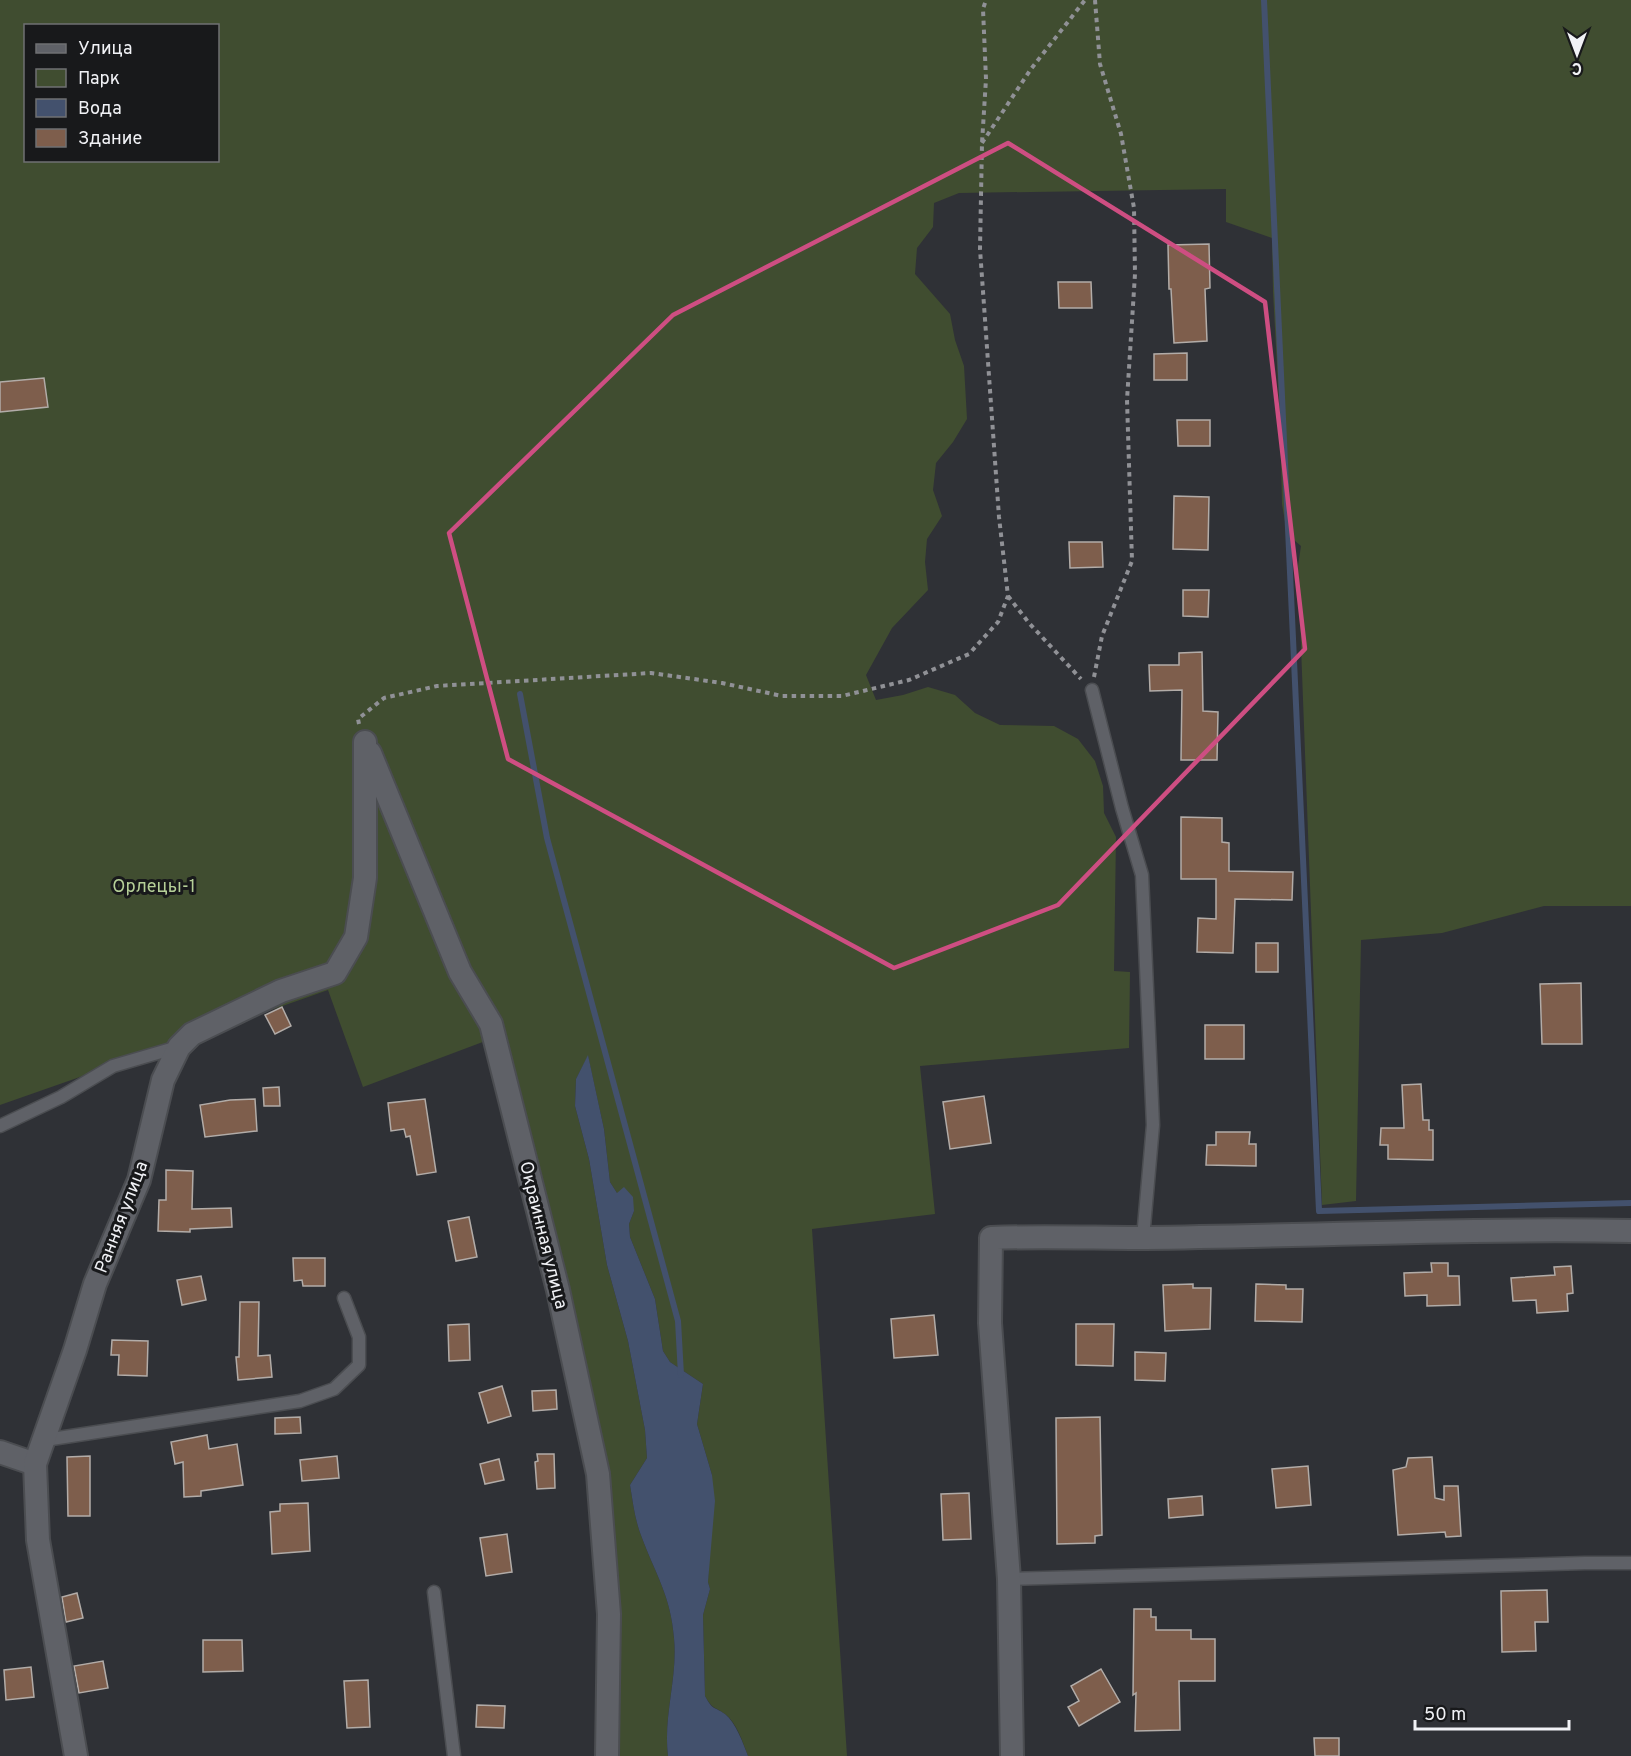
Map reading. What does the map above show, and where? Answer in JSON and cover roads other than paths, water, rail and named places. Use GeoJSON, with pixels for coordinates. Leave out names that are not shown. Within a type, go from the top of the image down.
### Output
{"type":"FeatureCollection","features":[{"type":"Feature","properties":{"kind":"street","name":"Ранняя улица"},"geometry":{"type":"LineString","coordinates":[[76,1756],[38,1540],[35,1464],[45,1440],[94,1284],[139,1180],[163,1080],[179,1047],[192,1034],[281,991],[335,973],[356,937],[365,878],[365,742]]}},
{"type":"Feature","properties":{"kind":"street","name":"Окраинная улица"},"geometry":{"type":"LineString","coordinates":[[365,742],[460,972],[491,1024],[558,1290],[598,1474],[609,1614],[608,1756]]}},
{"type":"Feature","properties":{"kind":"street"},"geometry":{"type":"LineString","coordinates":[[1012,1756],[1009,1579],[990,1323],[991,1238],[1061,1236],[1143,1238],[1530,1229],[1631,1232]]}},
{"type":"Feature","properties":{"kind":"street"},"geometry":{"type":"LineString","coordinates":[[0,1452],[35,1464]]}},
{"type":"Feature","properties":{"kind":"lane"},"geometry":{"type":"LineString","coordinates":[[1092,690],[1122,808],[1142,875],[1153,1125],[1143,1238]]}},
{"type":"Feature","properties":{"kind":"lane"},"geometry":{"type":"LineString","coordinates":[[0,1126],[61,1097],[113,1066],[179,1047]]}},
{"type":"Feature","properties":{"kind":"lane"},"geometry":{"type":"LineString","coordinates":[[45,1440],[300,1401],[334,1389],[359,1365],[359,1338],[344,1298]]}},
{"type":"Feature","properties":{"kind":"lane"},"geometry":{"type":"LineString","coordinates":[[1009,1579],[1631,1563]]}},
{"type":"Feature","properties":{"kind":"lane"},"geometry":{"type":"LineString","coordinates":[[434,1592],[454,1756]]}},
{"type":"Feature","properties":{"kind":"water"},"geometry":{"type":"Polygon","coordinates":[[[588,1055],[604,1129],[610,1182],[617,1193],[624,1187],[633,1197],[634,1211],[629,1224],[630,1237],[655,1299],[663,1351],[670,1362],[703,1384],[697,1424],[712,1475],[715,1501],[708,1582],[710,1589],[703,1615],[705,1696],[712,1706],[725,1714],[733,1723],[748,1756],[668,1756],[667,1726],[674,1667],[674,1638],[670,1610],[642,1538],[634,1512],[630,1485],[647,1458],[645,1430],[628,1341],[607,1265],[589,1159],[575,1106],[576,1079],[588,1055]]]}},
{"type":"Feature","properties":{"kind":"waterway"},"geometry":{"type":"LineString","coordinates":[[1264,0],[1319,1211],[1631,1203]]}},
{"type":"Feature","properties":{"kind":"waterway"},"geometry":{"type":"LineString","coordinates":[[520,694],[547,838],[678,1321],[681,1375]]}},
{"type":"Feature","properties":{"kind":"park label","name":"Орлецы-1"},"geometry":{"type":"Point","coordinates":[154,886]}}]}
